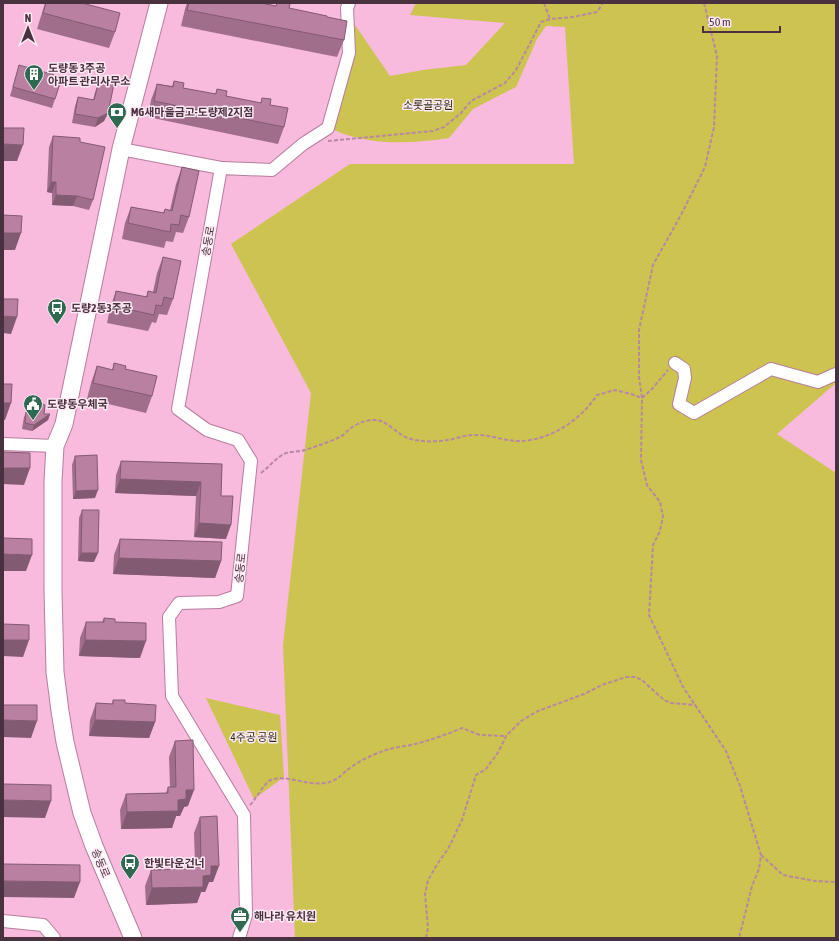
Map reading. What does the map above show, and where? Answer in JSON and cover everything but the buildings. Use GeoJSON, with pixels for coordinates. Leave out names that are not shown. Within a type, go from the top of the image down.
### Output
{"type":"FeatureCollection","features":[{"type":"Feature","properties":{"kind":"street","name":"송동로"},"geometry":{"type":"LineString","coordinates":[[133,938],[94,846],[82,813],[65,742],[55,672],[53,482],[55,446],[64,424],[121,149],[159,3]]}},
{"type":"Feature","properties":{"kind":"street"},"geometry":{"type":"LineString","coordinates":[[121,149],[221,168],[272,170],[309,140],[328,128],[349,53],[347,8],[349,3]]}},
{"type":"Feature","properties":{"kind":"street","name":"송동로"},"geometry":{"type":"LineString","coordinates":[[221,168],[178,409],[207,430],[238,440],[251,461],[237,596],[219,602],[179,603],[169,617],[172,696],[244,816],[246,915],[239,938]]}},
{"type":"Feature","properties":{"kind":"street"},"geometry":{"type":"LineString","coordinates":[[675,363],[684,368],[685,378],[679,404],[694,414],[771,369],[818,382],[836,374]]}},
{"type":"Feature","properties":{"kind":"street"},"geometry":{"type":"LineString","coordinates":[[3,444],[55,446]]}},
{"type":"Feature","properties":{"kind":"street"},"geometry":{"type":"LineString","coordinates":[[3,921],[43,925],[54,938]]}},
{"type":"Feature","properties":{"kind":"path"},"geometry":{"type":"LineString","coordinates":[[544,3],[550,19]]}},
{"type":"Feature","properties":{"kind":"path"},"geometry":{"type":"LineString","coordinates":[[309,140],[323,142],[378,137],[433,131],[444,127],[461,113],[472,101],[505,83],[516,70],[540,22],[550,19],[573,17],[597,12],[603,3]]}},
{"type":"Feature","properties":{"kind":"path"},"geometry":{"type":"LineString","coordinates":[[704,3],[717,56],[714,127],[705,168],[653,265],[639,330],[639,377],[642,398],[641,460],[646,485],[660,502],[663,516],[660,531],[653,545],[649,615],[683,687],[726,752],[740,786],[761,855],[759,869],[752,886],[739,938]]}},
{"type":"Feature","properties":{"kind":"path"},"geometry":{"type":"LineString","coordinates":[[642,398],[675,363]]}},
{"type":"Feature","properties":{"kind":"path"},"geometry":{"type":"LineString","coordinates":[[249,481],[256,477],[282,454],[305,450],[341,437],[352,427],[366,420],[380,420],[403,436],[423,441],[448,440],[462,436],[474,435],[484,435],[504,440],[529,440],[558,431],[568,425],[591,404],[597,395],[615,390],[642,398]]}},
{"type":"Feature","properties":{"kind":"path"},"geometry":{"type":"LineString","coordinates":[[426,938],[428,928],[425,894],[428,880],[448,849],[462,820],[476,776],[486,769],[500,751],[506,736],[521,721],[538,711],[626,677],[635,677],[642,680],[664,700],[671,703],[696,705]]}},
{"type":"Feature","properties":{"kind":"path"},"geometry":{"type":"LineString","coordinates":[[239,808],[250,806],[270,780],[279,778],[309,783],[324,783],[338,779],[355,764],[386,750],[446,735],[462,728],[480,735],[506,736]]}},
{"type":"Feature","properties":{"kind":"path"},"geometry":{"type":"LineString","coordinates":[[761,855],[783,875],[815,881],[836,882]]}},
{"type":"Feature","properties":{"kind":"green space","name":"소롯골공원"},"geometry":{"type":"Polygon","coordinates":[[[416,3],[836,3],[836,383],[777,434],[836,473],[836,938],[295,938],[283,645],[311,393],[231,244],[350,164],[574,164],[565,27],[546,26],[537,39],[516,87],[473,109],[449,138],[420,142],[375,141],[346,135],[332,129],[352,51],[355,25],[390,76],[423,70],[466,65],[505,23],[410,15],[416,3]]]}},
{"type":"Feature","properties":{"kind":"green space","name":"4주공 공원"},"geometry":{"type":"Polygon","coordinates":[[[206,698],[280,715],[284,777],[254,799],[206,698]]]}},
{"type":"Feature","properties":{"kind":"place","name":"도량동 3주공 아파트 관리사무소"},"geometry":{"type":"Point","coordinates":[34,91]}},
{"type":"Feature","properties":{"kind":"place","name":"MG새마을금고-도량제2지점"},"geometry":{"type":"Point","coordinates":[117,129]}},
{"type":"Feature","properties":{"kind":"place","name":"도량2동3주공"},"geometry":{"type":"Point","coordinates":[57,325]}},
{"type":"Feature","properties":{"kind":"place","name":"도량동우체국"},"geometry":{"type":"Point","coordinates":[33,421]}},
{"type":"Feature","properties":{"kind":"place","name":"한빛타운건너"},"geometry":{"type":"Point","coordinates":[130,880]}},
{"type":"Feature","properties":{"kind":"place","name":"해나라 유치원"},"geometry":{"type":"Point","coordinates":[240,933]}}]}
